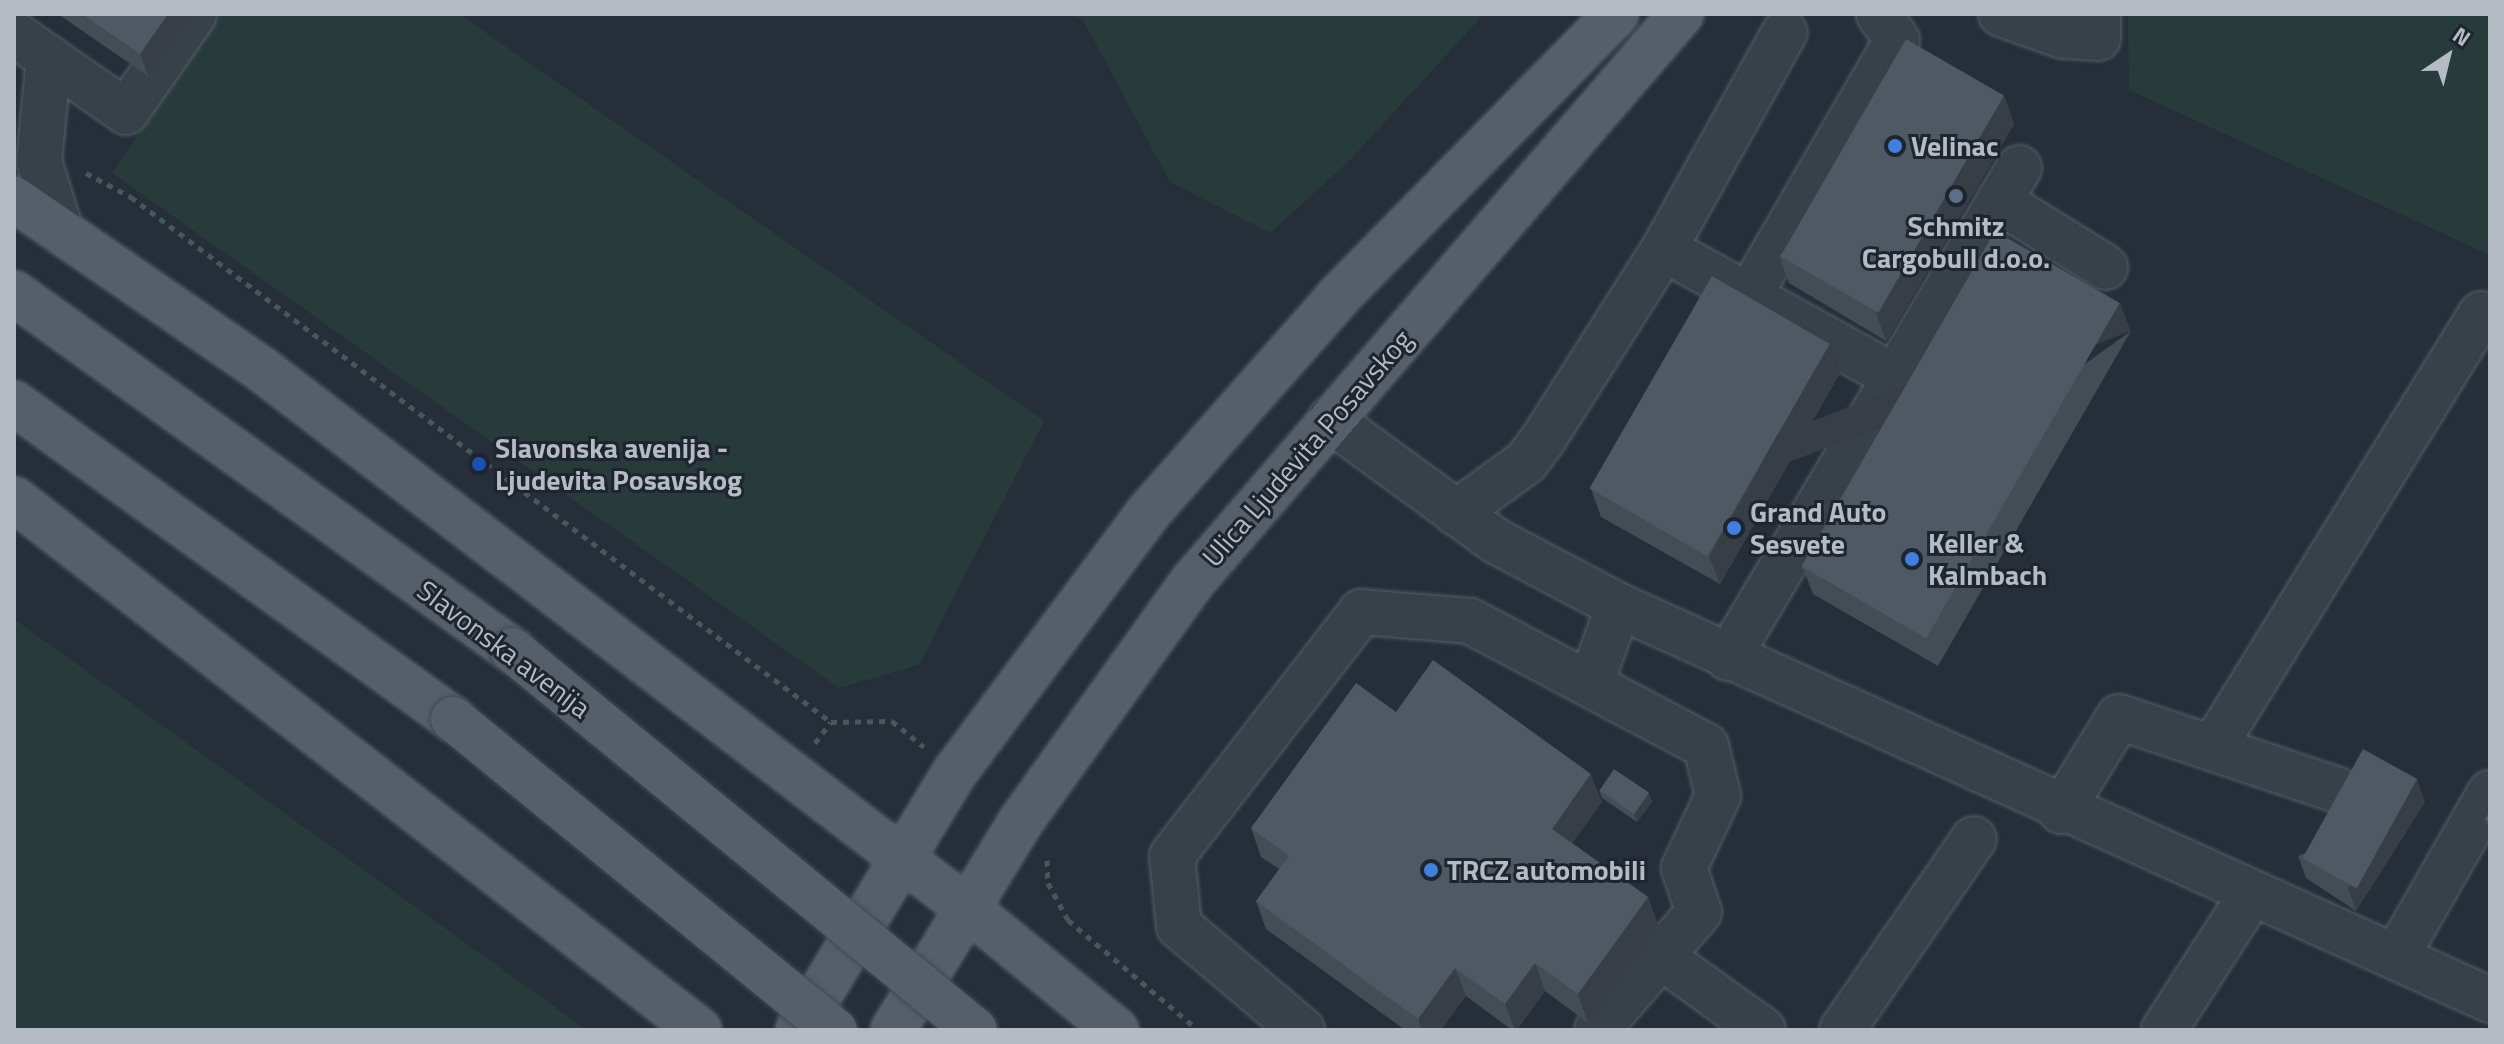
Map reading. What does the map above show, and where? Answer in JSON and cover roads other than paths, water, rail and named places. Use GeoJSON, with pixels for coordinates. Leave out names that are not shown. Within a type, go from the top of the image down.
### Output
{"type":"FeatureCollection","features":[{"type":"Feature","properties":{"kind":"main road"},"geometry":{"type":"LineString","coordinates":[[798,1030],[900,857],[1147,514],[1338,297],[1616,14]]}},
{"type":"Feature","properties":{"kind":"main road","name":"Ulica Ljudevita Posavskog"},"geometry":{"type":"LineString","coordinates":[[893,1030],[967,908],[1194,580],[1681,14]]}},
{"type":"Feature","properties":{"kind":"main road"},"geometry":{"type":"LineString","coordinates":[[14,199],[260,368],[967,908],[1116,1030]]}},
{"type":"Feature","properties":{"kind":"main road","name":"Slavonska avenija"},"geometry":{"type":"LineString","coordinates":[[14,293],[512,650],[975,1030]]}},
{"type":"Feature","properties":{"kind":"main road"},"geometry":{"type":"LineString","coordinates":[[14,403],[453,719],[835,1030]]}},
{"type":"Feature","properties":{"kind":"main road"},"geometry":{"type":"LineString","coordinates":[[14,499],[699,1030]]}},
{"type":"Feature","properties":{"kind":"lane"},"geometry":{"type":"LineString","coordinates":[[31,46],[126,112],[194,14]]}},
{"type":"Feature","properties":{"kind":"lane"},"geometry":{"type":"LineString","coordinates":[[1750,294],[1897,40],[1879,14]]}},
{"type":"Feature","properties":{"kind":"lane"},"geometry":{"type":"LineString","coordinates":[[2001,14],[2063,36],[2098,38],[2098,14]]}},
{"type":"Feature","properties":{"kind":"lane"},"geometry":{"type":"LineString","coordinates":[[1456,513],[1526,462],[1664,249],[1785,32]]}},
{"type":"Feature","properties":{"kind":"lane"},"geometry":{"type":"LineString","coordinates":[[31,46],[45,193],[61,232]]}},
{"type":"Feature","properties":{"kind":"lane"},"geometry":{"type":"LineString","coordinates":[[1728,658],[1891,375],[2009,184],[2105,267]]}},
{"type":"Feature","properties":{"kind":"lane"},"geometry":{"type":"LineString","coordinates":[[1664,249],[1891,375]]}},
{"type":"Feature","properties":{"kind":"lane"},"geometry":{"type":"LineString","coordinates":[[2213,748],[2481,314]]}},
{"type":"Feature","properties":{"kind":"lane"},"geometry":{"type":"LineString","coordinates":[[1330,420],[1456,513],[1619,606],[2061,811],[2490,1000]]}},
{"type":"Feature","properties":{"kind":"lane"},"geometry":{"type":"LineString","coordinates":[[1591,682],[1619,606]]}},
{"type":"Feature","properties":{"kind":"lane"},"geometry":{"type":"LineString","coordinates":[[1302,1030],[1179,926],[1172,856],[1361,612],[1470,621],[1591,682],[1706,746],[1718,796],[1684,868],[1699,912],[1597,1030]]}},
{"type":"Feature","properties":{"kind":"lane"},"geometry":{"type":"LineString","coordinates":[[2061,811],[2119,717],[2337,790]]}},
{"type":"Feature","properties":{"kind":"lane"},"geometry":{"type":"LineString","coordinates":[[2396,957],[2490,793]]}},
{"type":"Feature","properties":{"kind":"lane"},"geometry":{"type":"LineString","coordinates":[[1842,1030],[1974,839]]}},
{"type":"Feature","properties":{"kind":"lane"},"geometry":{"type":"LineString","coordinates":[[2164,1030],[2251,895]]}},
{"type":"Feature","properties":{"kind":"lane"},"geometry":{"type":"LineString","coordinates":[[1660,956],[1763,1030]]}},
{"type":"Feature","properties":{"kind":"place","name":"Velinac"},"geometry":{"type":"Point","coordinates":[1895,146]}},
{"type":"Feature","properties":{"kind":"place","name":"Schmitz Cargobull d.o.o."},"geometry":{"type":"Point","coordinates":[1956,196]}},
{"type":"Feature","properties":{"kind":"place","name":"Slavonska avenija - Ljudevita Posavskog"},"geometry":{"type":"Point","coordinates":[479,464]}},
{"type":"Feature","properties":{"kind":"place","name":"Grand Auto Sesvete"},"geometry":{"type":"Point","coordinates":[1734,528]}},
{"type":"Feature","properties":{"kind":"place","name":"Keller & Kalmbach"},"geometry":{"type":"Point","coordinates":[1912,559]}},
{"type":"Feature","properties":{"kind":"place","name":"TRCZ automobili"},"geometry":{"type":"Point","coordinates":[1431,870]}}]}
